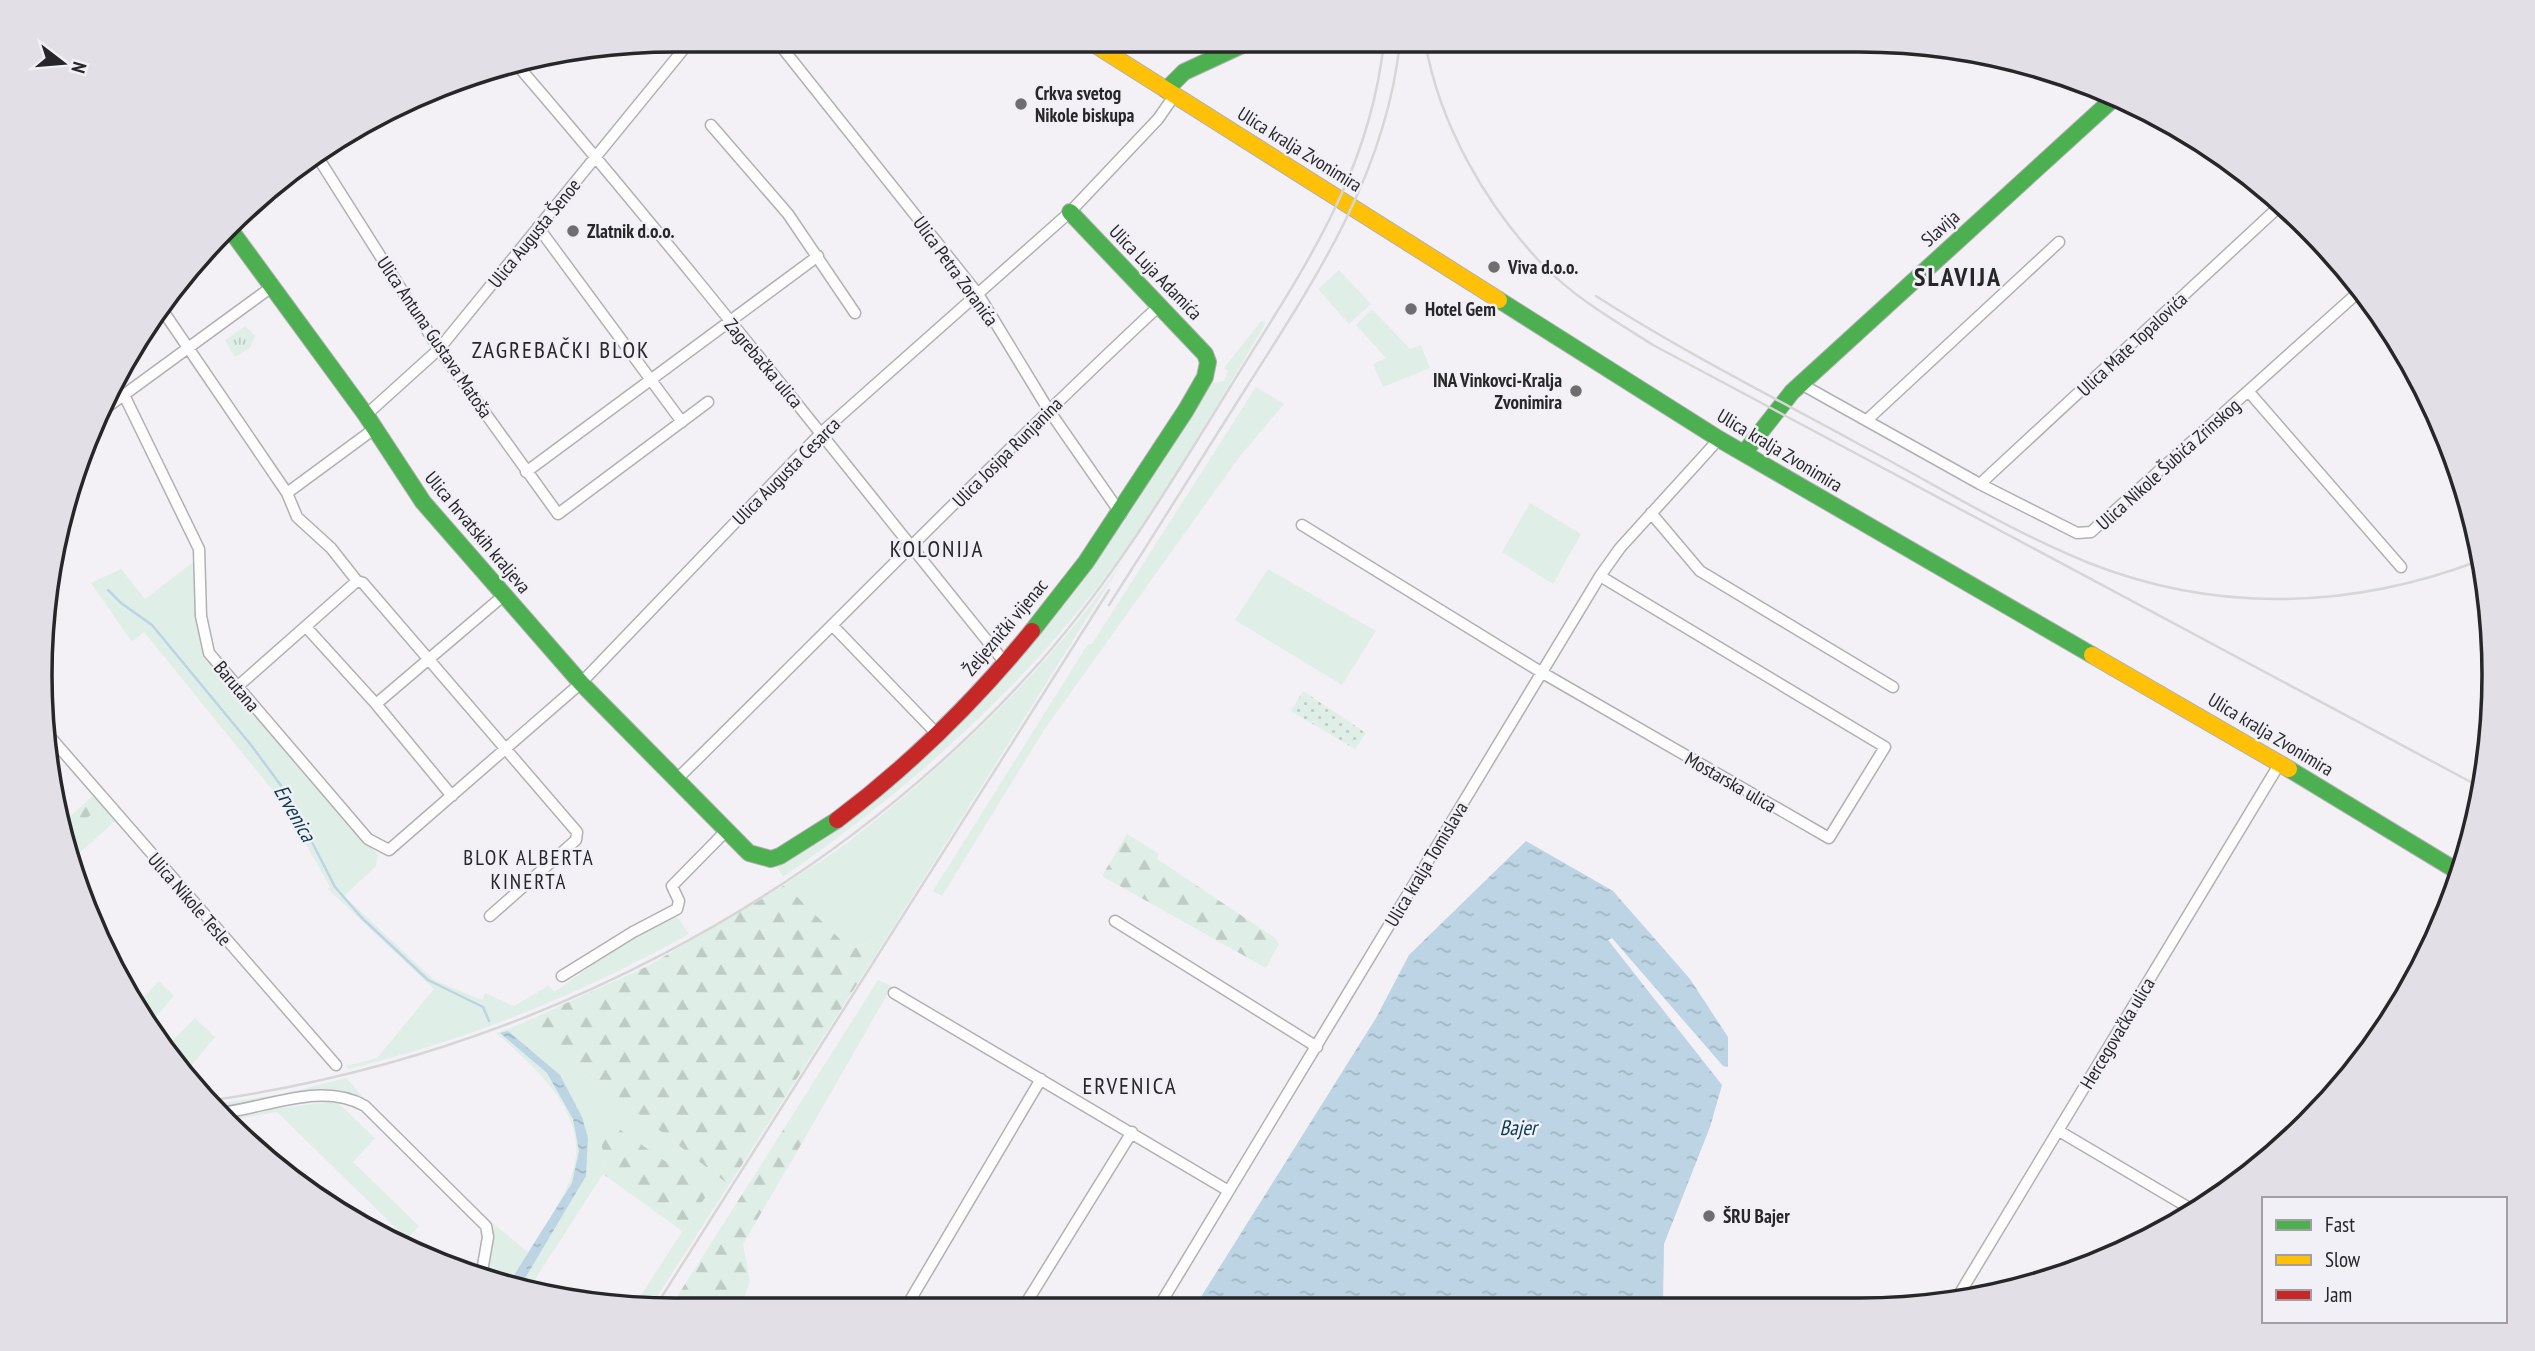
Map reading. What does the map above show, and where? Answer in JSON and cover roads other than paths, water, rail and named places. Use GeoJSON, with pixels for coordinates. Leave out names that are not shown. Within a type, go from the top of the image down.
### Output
{"type":"FeatureCollection","features":[{"type":"Feature","properties":{"kind":"street","name":"Ulica Augusta Šenoe"},"geometry":{"type":"LineString","coordinates":[[287,493],[370,422],[439,349],[681,52]]}},
{"type":"Feature","properties":{"kind":"street","name":"Ulica Petra Zoranića"},"geometry":{"type":"LineString","coordinates":[[786,52],[978,294],[1048,409],[1121,513]]}},
{"type":"Feature","properties":{"kind":"street","name":"Ulica kralja Zvonimira"},"geometry":{"type":"LineString","coordinates":[[1106,52],[1719,439],[2280,763],[2452,868]]}},
{"type":"Feature","properties":{"kind":"street"},"geometry":{"type":"LineString","coordinates":[[1170,93],[1184,72],[1227,52]]}},
{"type":"Feature","properties":{"kind":"street","name":"Zagrebačka ulica"},"geometry":{"type":"LineString","coordinates":[[523,72],[596,156],[822,432],[1006,664]]}},
{"type":"Feature","properties":{"kind":"street","name":"Ulica Augusta Cesarca"},"geometry":{"type":"LineString","coordinates":[[397,846],[581,683],[822,432],[1070,212],[1158,119],[1170,93]]}},
{"type":"Feature","properties":{"kind":"street","name":"Slavija"},"geometry":{"type":"LineString","coordinates":[[1744,453],[1778,406],[2107,104]]}},
{"type":"Feature","properties":{"kind":"street"},"geometry":{"type":"LineString","coordinates":[[711,125],[788,214],[855,313]]}},
{"type":"Feature","properties":{"kind":"street","name":"Ulica Antuna Gustava Matoša"},"geometry":{"type":"LineString","coordinates":[[321,163],[439,349],[558,514],[682,422]]}},
{"type":"Feature","properties":{"kind":"street","name":"Ulica Mate Topalovića"},"geometry":{"type":"LineString","coordinates":[[1980,484],[2274,211]]}},
{"type":"Feature","properties":{"kind":"street","name":"Ulica Luja Adamića"},"geometry":{"type":"LineString","coordinates":[[1070,212],[1160,305],[1205,354],[1208,362]]}},
{"type":"Feature","properties":{"kind":"street"},"geometry":{"type":"LineString","coordinates":[[538,227],[682,422],[708,402]]}},
{"type":"Feature","properties":{"kind":"street","name":"Ulica hrvatskih kraljeva"},"geometry":{"type":"LineString","coordinates":[[235,235],[370,422],[423,502],[503,596],[581,683],[726,831],[749,853],[771,859]]}},
{"type":"Feature","properties":{"kind":"street"},"geometry":{"type":"LineString","coordinates":[[1867,420],[2059,242]]}},
{"type":"Feature","properties":{"kind":"street"},"geometry":{"type":"LineString","coordinates":[[526,472],[731,323],[818,256]]}},
{"type":"Feature","properties":{"kind":"street"},"geometry":{"type":"LineString","coordinates":[[117,400],[273,286]]}},
{"type":"Feature","properties":{"kind":"street","name":"Ulica Nikole Šubića Zrinskog"},"geometry":{"type":"LineString","coordinates":[[1801,384],[1980,484],[2077,533],[2091,532],[2354,296]]}},
{"type":"Feature","properties":{"kind":"street","name":"Ulica Josipa Runjanina"},"geometry":{"type":"LineString","coordinates":[[677,779],[912,548],[1048,409],[1160,305]]}},
{"type":"Feature","properties":{"kind":"street"},"geometry":{"type":"LineString","coordinates":[[167,316],[287,493],[297,517],[331,548],[357,582],[363,583],[577,832],[576,840],[490,916]]}},
{"type":"Feature","properties":{"kind":"street","name":"Željeznički vijenac"},"geometry":{"type":"LineString","coordinates":[[771,859],[802,845],[862,801],[937,734],[1006,664],[1121,513],[1199,388],[1208,362]]}},
{"type":"Feature","properties":{"kind":"street","name":"Barutana"},"geometry":{"type":"LineString","coordinates":[[124,387],[199,549],[203,636],[209,653],[368,839],[384,849],[397,846]]}},
{"type":"Feature","properties":{"kind":"street"},"geometry":{"type":"LineString","coordinates":[[2249,392],[2402,567]]}},
{"type":"Feature","properties":{"kind":"street","name":"Ulica kralja Tomislava"},"geometry":{"type":"LineString","coordinates":[[1164,1298],[1600,576],[1651,513],[1719,439]]}},
{"type":"Feature","properties":{"kind":"street"},"geometry":{"type":"LineString","coordinates":[[1651,513],[1700,571],[1893,687]]}},
{"type":"Feature","properties":{"kind":"street"},"geometry":{"type":"LineString","coordinates":[[1302,525],[1541,672]]}},
{"type":"Feature","properties":{"kind":"street","name":"Mostarska ulica"},"geometry":{"type":"LineString","coordinates":[[1541,672],[1829,838],[1885,747],[1600,576]]}},
{"type":"Feature","properties":{"kind":"street"},"geometry":{"type":"LineString","coordinates":[[237,687],[357,582]]}},
{"type":"Feature","properties":{"kind":"street"},"geometry":{"type":"LineString","coordinates":[[376,704],[503,596]]}},
{"type":"Feature","properties":{"kind":"street"},"geometry":{"type":"LineString","coordinates":[[833,626],[937,734]]}},
{"type":"Feature","properties":{"kind":"street"},"geometry":{"type":"LineString","coordinates":[[306,627],[376,704],[452,796]]}},
{"type":"Feature","properties":{"kind":"street","name":"Ulica Nikole Tesle"},"geometry":{"type":"LineString","coordinates":[[57,745],[336,1065]]}},
{"type":"Feature","properties":{"kind":"street","name":"Hercegovačka ulica"},"geometry":{"type":"LineString","coordinates":[[1962,1290],[2280,763]]}},
{"type":"Feature","properties":{"kind":"street"},"geometry":{"type":"LineString","coordinates":[[562,976],[633,932],[677,909],[679,901],[672,886],[726,831]]}},
{"type":"Feature","properties":{"kind":"street"},"geometry":{"type":"LineString","coordinates":[[1115,921],[1317,1047]]}},
{"type":"Feature","properties":{"kind":"street"},"geometry":{"type":"LineString","coordinates":[[894,993],[1227,1190]]}},
{"type":"Feature","properties":{"kind":"street"},"geometry":{"type":"LineString","coordinates":[[912,1298],[1041,1079]]}},
{"type":"Feature","properties":{"kind":"street"},"geometry":{"type":"LineString","coordinates":[[230,1111],[320,1095],[351,1098],[365,1106],[486,1226],[488,1237],[483,1267]]}},
{"type":"Feature","properties":{"kind":"street"},"geometry":{"type":"LineString","coordinates":[[2059,1131],[2186,1206]]}},
{"type":"Feature","properties":{"kind":"street"},"geometry":{"type":"LineString","coordinates":[[1029,1298],[1132,1132]]}},
{"type":"Feature","properties":{"kind":"water","name":"Bajer"},"geometry":{"type":"Polygon","coordinates":[[[1526,841],[1613,891],[1690,979],[1728,1037],[1728,1067],[1723,1066],[1612,938],[1608,940],[1722,1085],[1710,1127],[1664,1244],[1663,1298],[1200,1298],[1376,1018],[1409,955],[1526,841]]]}},
{"type":"Feature","properties":{"kind":"water"},"geometry":{"type":"Polygon","coordinates":[[[508,1031],[560,1075],[582,1117],[588,1138],[586,1176],[524,1280],[514,1277],[516,1272],[572,1183],[579,1151],[573,1119],[547,1073],[500,1033],[508,1031]]]}},
{"type":"Feature","properties":{"kind":"waterway","name":"Ervenica"},"geometry":{"type":"LineString","coordinates":[[108,590],[152,625],[251,745],[288,795],[335,887],[362,918],[428,980],[483,1007],[489,1021]]}},
{"type":"Feature","properties":{"kind":"railway"},"geometry":{"type":"LineString","coordinates":[[219,1099],[324,1079],[440,1047],[553,1006],[662,955],[766,894],[864,825],[956,748],[1040,662],[1118,562],[1165,492],[1283,302],[1329,221],[1348,179],[1364,136],[1382,52]]}},
{"type":"Feature","properties":{"kind":"railway"},"geometry":{"type":"LineString","coordinates":[[1109,605],[1297,307],[1344,223],[1364,180],[1380,135],[1398,52]]}},
{"type":"Feature","properties":{"kind":"railway"},"geometry":{"type":"LineString","coordinates":[[1427,52],[1441,103],[1468,162],[1485,190],[1523,243],[1544,266],[1596,308],[1653,345],[2473,783]]}},
{"type":"Feature","properties":{"kind":"railway"},"geometry":{"type":"LineString","coordinates":[[1596,296],[1696,356],[2004,524],[2060,551],[2138,580],[2187,591],[2285,599],[2335,596],[2384,588],[2472,563]]}},
{"type":"Feature","properties":{"kind":"railway"},"geometry":{"type":"LineString","coordinates":[[661,1298],[1109,590]]}},
{"type":"Feature","properties":{"kind":"place","name":"Crkva svetog Nikole biskupa"},"geometry":{"type":"Point","coordinates":[1021,104]}},
{"type":"Feature","properties":{"kind":"place","name":"Zlatnik d.o.o."},"geometry":{"type":"Point","coordinates":[573,231]}},
{"type":"Feature","properties":{"kind":"place","name":"Viva d.o.o."},"geometry":{"type":"Point","coordinates":[1494,267]}},
{"type":"Feature","properties":{"kind":"place","name":"Hotel Gem"},"geometry":{"type":"Point","coordinates":[1411,309]}},
{"type":"Feature","properties":{"kind":"place","name":"INA Vinkovci-Kralja Zvonimira"},"geometry":{"type":"Point","coordinates":[1576,391]}},
{"type":"Feature","properties":{"kind":"place","name":"ŠRU Bajer"},"geometry":{"type":"Point","coordinates":[1709,1216]}},
{"type":"Feature","properties":{"kind":"district","name":"SLAVIJA"},"geometry":{"type":"Point","coordinates":[1958,276]}},
{"type":"Feature","properties":{"kind":"district","name":"ZAGREBAČKI BLOK"},"geometry":{"type":"Point","coordinates":[561,349]}},
{"type":"Feature","properties":{"kind":"district","name":"KOLONIJA"},"geometry":{"type":"Point","coordinates":[937,548]}},
{"type":"Feature","properties":{"kind":"district","name":"BLOK ALBERTA KINERTA"},"geometry":{"type":"Point","coordinates":[529,869]}},
{"type":"Feature","properties":{"kind":"district","name":"ERVENICA"},"geometry":{"type":"Point","coordinates":[1130,1085]}}]}
